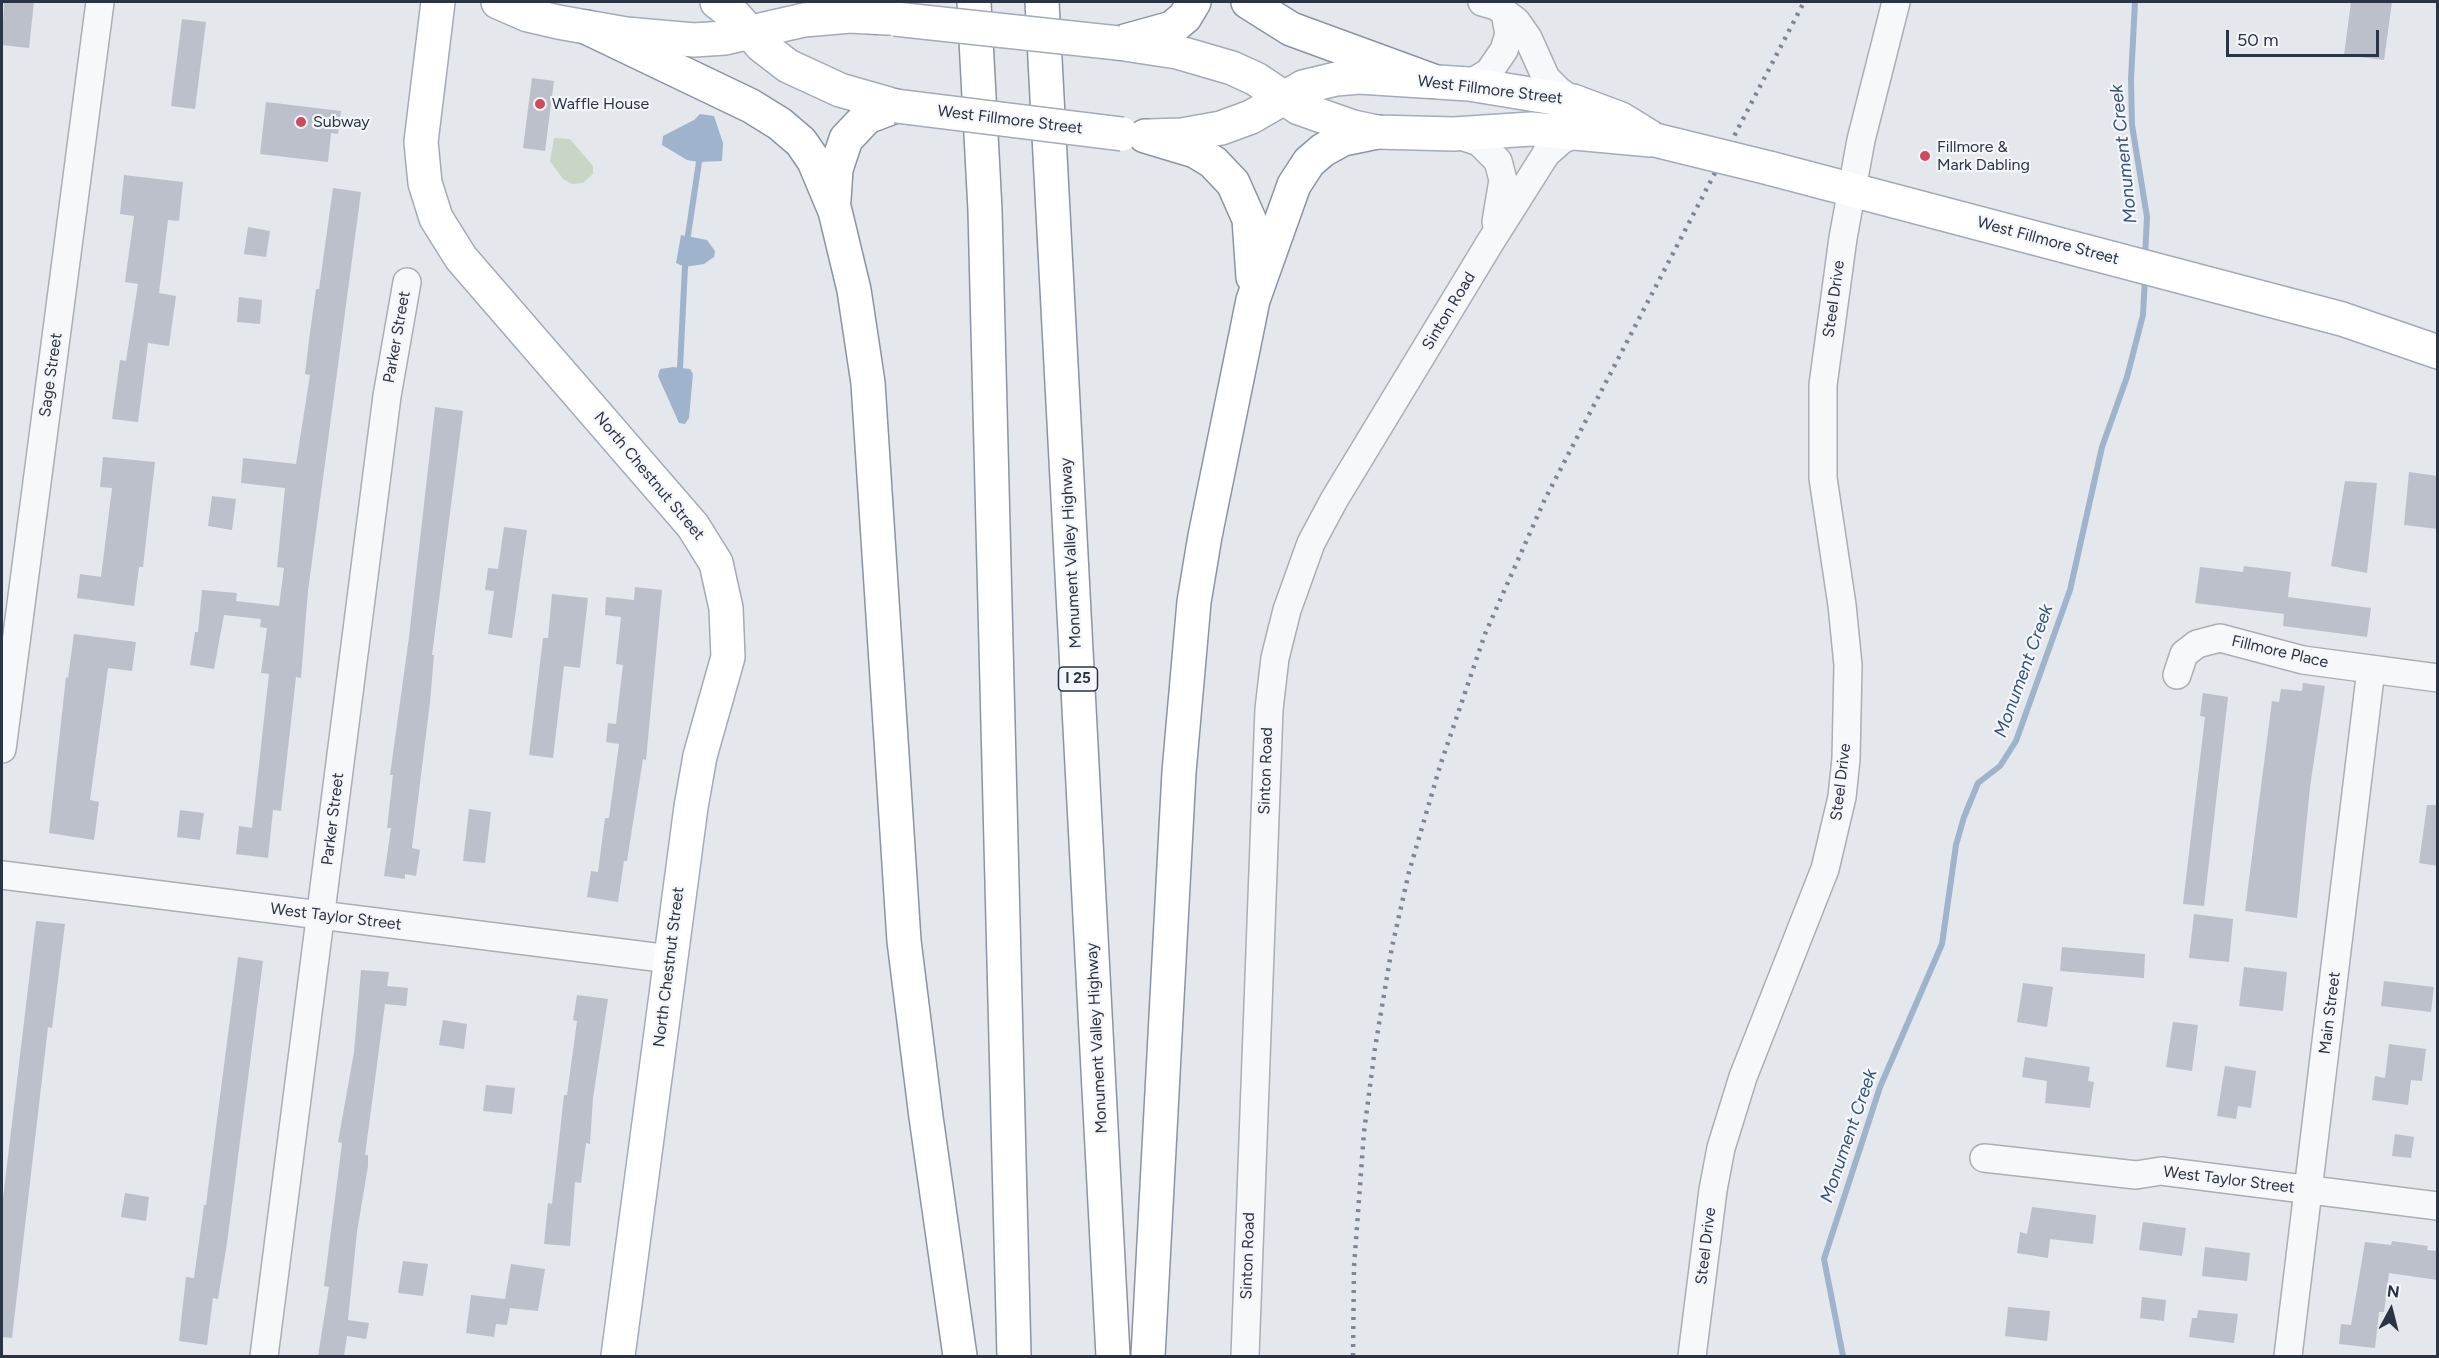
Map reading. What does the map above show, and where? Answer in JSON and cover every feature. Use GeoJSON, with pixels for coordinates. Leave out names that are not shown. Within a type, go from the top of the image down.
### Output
{"type":"FeatureCollection","features":[{"type":"Feature","properties":{"kind":"main road","name":"North Chestnut Street"},"geometry":{"type":"LineString","coordinates":[[438,2],[422,141],[425,183],[436,218],[461,258],[682,512],[710,551],[721,578],[729,631],[728,657],[695,780],[618,1356]]}},
{"type":"Feature","properties":{"kind":"main road","name":"West Fillmore Street"},"geometry":{"type":"LineString","coordinates":[[498,2],[538,17],[586,27],[694,40],[725,38],[804,20],[873,12],[1177,52],[1251,76],[1284,98],[1320,117],[1377,132],[1454,134],[1511,129],[1655,140],[2256,295],[2364,326],[2438,352]]}},
{"type":"Feature","properties":{"kind":"main road","name":"West Fillmore Street"},"geometry":{"type":"LineString","coordinates":[[717,2],[727,9],[769,52],[805,75],[840,90],[896,106],[1133,135],[1182,135],[1221,128],[1251,117],[1303,87],[1336,78],[1433,81],[1469,84],[1573,101],[1621,119],[1655,140]]}},
{"type":"Feature","properties":{"kind":"main road"},"geometry":{"type":"LineString","coordinates":[[974,2],[985,210],[1014,1356]]}},
{"type":"Feature","properties":{"kind":"main road","name":"Monument Valley Highway"},"geometry":{"type":"LineString","coordinates":[[1042,2],[1113,1356]]}},
{"type":"Feature","properties":{"kind":"main road"},"geometry":{"type":"LineString","coordinates":[[1118,43],[1172,28],[1185,17],[1194,2]]}},
{"type":"Feature","properties":{"kind":"main road"},"geometry":{"type":"LineString","coordinates":[[1248,2],[1291,29],[1433,81]]}},
{"type":"Feature","properties":{"kind":"main road"},"geometry":{"type":"LineString","coordinates":[[586,27],[751,106],[780,124],[801,142],[814,161],[835,211],[855,299],[868,383],[901,904],[920,1072],[960,1356]]}},
{"type":"Feature","properties":{"kind":"main road"},"geometry":{"type":"LineString","coordinates":[[835,211],[836,168],[846,139],[867,117],[896,106]]}},
{"type":"Feature","properties":{"kind":"main road"},"geometry":{"type":"LineString","coordinates":[[1149,1356],[1179,772],[1193,613],[1213,492],[1253,300],[1283,212],[1302,171],[1316,156],[1350,137],[1377,132]]}},
{"type":"Feature","properties":{"kind":"main road"},"geometry":{"type":"LineString","coordinates":[[1133,135],[1189,148],[1206,157],[1233,183],[1249,219],[1253,250],[1253,300]]}},
{"type":"Feature","properties":{"kind":"street","name":"Sage Street"},"geometry":{"type":"LineString","coordinates":[[2,749],[100,2]]}},
{"type":"Feature","properties":{"kind":"street","name":"Steel Drive"},"geometry":{"type":"LineString","coordinates":[[1692,1356],[1713,1190],[1722,1148],[1743,1077],[1825,869],[1842,797],[1846,759],[1848,665],[1823,478],[1822,424],[1826,354],[1861,140],[1896,2]]}},
{"type":"Feature","properties":{"kind":"street"},"geometry":{"type":"LineString","coordinates":[[1469,84],[1489,72],[1504,50],[1509,34],[1493,7]]}},
{"type":"Feature","properties":{"kind":"street"},"geometry":{"type":"LineString","coordinates":[[1493,7],[1524,32],[1546,78],[1558,91],[1573,101]]}},
{"type":"Feature","properties":{"kind":"street","name":"Sinton Road"},"geometry":{"type":"LineString","coordinates":[[1454,134],[1485,146],[1495,156],[1501,170],[1501,200],[1491,241]]}},
{"type":"Feature","properties":{"kind":"street","name":"Sinton Road"},"geometry":{"type":"LineString","coordinates":[[1245,1356],[1268,730],[1275,658],[1294,586],[1319,527],[1491,241],[1546,154],[1563,139],[1578,134]]}},
{"type":"Feature","properties":{"kind":"street","name":"Parker Street"},"geometry":{"type":"LineString","coordinates":[[264,1356],[387,396],[406,282]]}},
{"type":"Feature","properties":{"kind":"street","name":"Fillmore Place"},"geometry":{"type":"LineString","coordinates":[[2177,675],[2184,654],[2197,644],[2220,638],[2303,660],[2438,678]]}},
{"type":"Feature","properties":{"kind":"street","name":"Main Street"},"geometry":{"type":"LineString","coordinates":[[2288,1356],[2371,669]]}},
{"type":"Feature","properties":{"kind":"street","name":"West Taylor Street"},"geometry":{"type":"LineString","coordinates":[[2,875],[670,959]]}},
{"type":"Feature","properties":{"kind":"street","name":"West Taylor Street"},"geometry":{"type":"LineString","coordinates":[[1984,1158],[2136,1174],[2161,1171],[2438,1206]]}},
{"type":"Feature","properties":{"kind":"green space"},"geometry":{"type":"Polygon","coordinates":[[[554,138],[570,139],[593,166],[593,174],[583,183],[572,184],[563,179],[550,161],[554,138]]]}},
{"type":"Feature","properties":{"kind":"water"},"geometry":{"type":"Polygon","coordinates":[[[700,114],[714,116],[723,143],[722,161],[687,160],[662,145],[663,136],[694,120],[700,114]]]}},
{"type":"Feature","properties":{"kind":"water"},"geometry":{"type":"Polygon","coordinates":[[[681,235],[707,240],[715,251],[714,257],[704,264],[685,267],[676,263],[681,235]]]}},
{"type":"Feature","properties":{"kind":"water"},"geometry":{"type":"Polygon","coordinates":[[[673,367],[690,369],[693,374],[689,418],[685,424],[679,423],[658,376],[660,369],[673,367]]]}},
{"type":"Feature","properties":{"kind":"building"},"geometry":{"type":"Polygon","coordinates":[[[4,2],[34,2],[29,48],[2,45],[4,2]]]}},
{"type":"Feature","properties":{"kind":"building"},"geometry":{"type":"Polygon","coordinates":[[[2351,2],[2392,2],[2384,60],[2344,55],[2351,2]]]}},
{"type":"Feature","properties":{"kind":"building"},"geometry":{"type":"Polygon","coordinates":[[[182,19],[206,22],[195,109],[171,106],[182,19]]]}},
{"type":"Feature","properties":{"kind":"building","name":"Waffle House"},"geometry":{"type":"Polygon","coordinates":[[[532,78],[554,81],[545,151],[523,148],[532,78]]]}},
{"type":"Feature","properties":{"kind":"building","name":"Subway"},"geometry":{"type":"Polygon","coordinates":[[[266,102],[341,111],[338,134],[331,133],[328,162],[260,154],[266,102]]]}},
{"type":"Feature","properties":{"kind":"building"},"geometry":{"type":"Polygon","coordinates":[[[124,175],[183,182],[179,221],[168,220],[159,293],[176,296],[169,346],[148,343],[138,422],[112,419],[120,360],[126,361],[138,284],[125,282],[134,216],[120,214],[124,175]]]}},
{"type":"Feature","properties":{"kind":"building"},"geometry":{"type":"Polygon","coordinates":[[[333,188],[361,192],[308,591],[301,678],[296,677],[281,811],[273,810],[268,858],[236,854],[239,826],[252,828],[269,674],[261,673],[267,628],[260,627],[261,619],[224,615],[214,669],[190,665],[195,632],[198,632],[202,590],[237,593],[236,601],[279,606],[284,568],[277,567],[285,488],[241,483],[243,458],[296,464],[310,375],[305,374],[309,340],[316,289],[319,289],[333,188]]]}},
{"type":"Feature","properties":{"kind":"building"},"geometry":{"type":"Polygon","coordinates":[[[248,227],[270,231],[266,257],[244,254],[248,227]]]}},
{"type":"Feature","properties":{"kind":"building"},"geometry":{"type":"Polygon","coordinates":[[[239,297],[262,300],[260,324],[237,322],[239,297]]]}},
{"type":"Feature","properties":{"kind":"building"},"geometry":{"type":"Polygon","coordinates":[[[435,407],[463,411],[432,655],[434,655],[430,702],[412,848],[420,850],[416,876],[405,874],[405,879],[384,876],[391,828],[387,828],[393,775],[390,775],[409,637],[435,407]]]}},
{"type":"Feature","properties":{"kind":"building"},"geometry":{"type":"Polygon","coordinates":[[[103,457],[155,462],[143,567],[139,567],[134,606],[77,598],[80,574],[101,577],[112,488],[100,487],[103,457]]]}},
{"type":"Feature","properties":{"kind":"building"},"geometry":{"type":"Polygon","coordinates":[[[2409,472],[2438,476],[2438,529],[2404,525],[2409,472]]]}},
{"type":"Feature","properties":{"kind":"building"},"geometry":{"type":"Polygon","coordinates":[[[2345,481],[2377,483],[2367,573],[2331,566],[2345,481]]]}},
{"type":"Feature","properties":{"kind":"building"},"geometry":{"type":"Polygon","coordinates":[[[212,496],[236,499],[232,530],[208,526],[212,496]]]}},
{"type":"Feature","properties":{"kind":"building"},"geometry":{"type":"Polygon","coordinates":[[[504,527],[527,530],[512,638],[488,634],[494,591],[485,590],[488,568],[498,569],[504,527]]]}},
{"type":"Feature","properties":{"kind":"building"},"geometry":{"type":"Polygon","coordinates":[[[2244,566],[2291,572],[2288,597],[2371,608],[2367,637],[2283,626],[2284,614],[2195,603],[2200,567],[2243,572],[2244,566]]]}},
{"type":"Feature","properties":{"kind":"building"},"geometry":{"type":"Polygon","coordinates":[[[635,587],[662,590],[646,760],[643,759],[627,861],[624,861],[618,902],[587,897],[591,871],[598,872],[605,818],[609,818],[619,744],[606,742],[608,723],[616,724],[623,665],[616,664],[621,617],[605,615],[606,597],[634,600],[635,587]]]}},
{"type":"Feature","properties":{"kind":"building"},"geometry":{"type":"Polygon","coordinates":[[[552,594],[588,598],[580,668],[564,666],[553,758],[529,755],[543,638],[548,638],[552,594]]]}},
{"type":"Feature","properties":{"kind":"building"},"geometry":{"type":"Polygon","coordinates":[[[74,634],[136,642],[132,671],[108,668],[90,800],[99,802],[94,840],[49,833],[66,677],[68,678],[74,634]]]}},
{"type":"Feature","properties":{"kind":"building"},"geometry":{"type":"Polygon","coordinates":[[[2303,683],[2325,686],[2310,787],[2297,918],[2245,911],[2272,701],[2279,702],[2281,689],[2302,691],[2303,683]]]}},
{"type":"Feature","properties":{"kind":"building"},"geometry":{"type":"Polygon","coordinates":[[[2203,693],[2228,697],[2204,906],[2183,904],[2205,717],[2200,716],[2203,693]]]}},
{"type":"Feature","properties":{"kind":"building"},"geometry":{"type":"Polygon","coordinates":[[[2427,805],[2438,805],[2438,866],[2419,863],[2427,805]]]}},
{"type":"Feature","properties":{"kind":"building"},"geometry":{"type":"Polygon","coordinates":[[[469,809],[491,812],[485,863],[463,861],[469,809]]]}},
{"type":"Feature","properties":{"kind":"building"},"geometry":{"type":"Polygon","coordinates":[[[180,810],[204,813],[200,840],[177,837],[180,810]]]}},
{"type":"Feature","properties":{"kind":"building"},"geometry":{"type":"Polygon","coordinates":[[[2194,914],[2233,919],[2229,962],[2189,958],[2194,914]]]}},
{"type":"Feature","properties":{"kind":"building"},"geometry":{"type":"Polygon","coordinates":[[[36,921],[65,924],[52,1028],[48,1027],[12,1338],[2,1337],[2,1207],[36,921]]]}},
{"type":"Feature","properties":{"kind":"building"},"geometry":{"type":"Polygon","coordinates":[[[2062,947],[2145,954],[2144,978],[2060,971],[2062,947]]]}},
{"type":"Feature","properties":{"kind":"building"},"geometry":{"type":"Polygon","coordinates":[[[238,957],[263,961],[227,1243],[218,1299],[213,1298],[207,1345],[179,1341],[186,1277],[194,1278],[204,1205],[206,1205],[238,957]]]}},
{"type":"Feature","properties":{"kind":"building"},"geometry":{"type":"Polygon","coordinates":[[[2244,967],[2287,972],[2283,1011],[2239,1006],[2244,967]]]}},
{"type":"Feature","properties":{"kind":"building"},"geometry":{"type":"Polygon","coordinates":[[[361,970],[389,972],[387,986],[408,988],[406,1006],[385,1004],[365,1155],[368,1155],[368,1166],[357,1232],[348,1320],[369,1323],[366,1339],[347,1336],[344,1356],[318,1356],[329,1287],[324,1286],[342,1143],[338,1142],[354,1052],[361,970]]]}},
{"type":"Feature","properties":{"kind":"building"},"geometry":{"type":"Polygon","coordinates":[[[2384,981],[2434,987],[2431,1012],[2381,1006],[2384,981]]]}},
{"type":"Feature","properties":{"kind":"building"},"geometry":{"type":"Polygon","coordinates":[[[2023,983],[2053,987],[2047,1027],[2017,1022],[2023,983]]]}},
{"type":"Feature","properties":{"kind":"building"},"geometry":{"type":"Polygon","coordinates":[[[577,995],[608,999],[593,1098],[590,1144],[586,1143],[581,1183],[575,1182],[570,1246],[544,1244],[548,1203],[552,1204],[564,1095],[567,1095],[577,1021],[573,1020],[577,995]]]}},
{"type":"Feature","properties":{"kind":"building"},"geometry":{"type":"Polygon","coordinates":[[[443,1020],[467,1024],[464,1049],[439,1045],[443,1020]]]}},
{"type":"Feature","properties":{"kind":"building"},"geometry":{"type":"Polygon","coordinates":[[[2173,1022],[2198,1025],[2192,1071],[2166,1067],[2173,1022]]]}},
{"type":"Feature","properties":{"kind":"building"},"geometry":{"type":"Polygon","coordinates":[[[2389,1044],[2426,1049],[2422,1081],[2411,1080],[2408,1105],[2372,1100],[2375,1076],[2385,1078],[2389,1044]]]}},
{"type":"Feature","properties":{"kind":"building"},"geometry":{"type":"Polygon","coordinates":[[[2025,1057],[2090,1067],[2088,1081],[2094,1082],[2090,1108],[2045,1103],[2047,1081],[2022,1077],[2025,1057]]]}},
{"type":"Feature","properties":{"kind":"building"},"geometry":{"type":"Polygon","coordinates":[[[2225,1066],[2256,1071],[2251,1108],[2238,1106],[2236,1119],[2217,1116],[2225,1066]]]}},
{"type":"Feature","properties":{"kind":"building"},"geometry":{"type":"Polygon","coordinates":[[[486,1085],[515,1088],[512,1114],[483,1111],[486,1085]]]}},
{"type":"Feature","properties":{"kind":"building"},"geometry":{"type":"Polygon","coordinates":[[[2395,1134],[2414,1137],[2411,1158],[2392,1156],[2395,1134]]]}},
{"type":"Feature","properties":{"kind":"building"},"geometry":{"type":"Polygon","coordinates":[[[125,1193],[149,1197],[146,1221],[121,1217],[125,1193]]]}},
{"type":"Feature","properties":{"kind":"building"},"geometry":{"type":"Polygon","coordinates":[[[2032,1207],[2096,1215],[2093,1244],[2050,1239],[2048,1258],[2017,1253],[2020,1232],[2027,1234],[2032,1207]]]}},
{"type":"Feature","properties":{"kind":"building"},"geometry":{"type":"Polygon","coordinates":[[[2143,1222],[2186,1228],[2182,1256],[2139,1250],[2143,1222]]]}},
{"type":"Feature","properties":{"kind":"building"},"geometry":{"type":"Polygon","coordinates":[[[2392,1241],[2428,1246],[2427,1250],[2438,1251],[2438,1280],[2389,1273],[2384,1312],[2379,1312],[2375,1348],[2339,1344],[2341,1324],[2351,1325],[2365,1242],[2391,1245],[2392,1241]]]}},
{"type":"Feature","properties":{"kind":"building"},"geometry":{"type":"Polygon","coordinates":[[[2205,1247],[2250,1253],[2247,1281],[2202,1276],[2205,1247]]]}},
{"type":"Feature","properties":{"kind":"building"},"geometry":{"type":"Polygon","coordinates":[[[403,1261],[428,1264],[423,1296],[398,1293],[403,1261]]]}},
{"type":"Feature","properties":{"kind":"building"},"geometry":{"type":"Polygon","coordinates":[[[511,1264],[545,1269],[538,1311],[510,1308],[507,1325],[496,1324],[494,1337],[466,1333],[471,1295],[505,1299],[511,1264]]]}},
{"type":"Feature","properties":{"kind":"building"},"geometry":{"type":"Polygon","coordinates":[[[2142,1297],[2166,1300],[2164,1321],[2140,1318],[2142,1297]]]}},
{"type":"Feature","properties":{"kind":"building"},"geometry":{"type":"Polygon","coordinates":[[[2008,1307],[2050,1311],[2047,1341],[2005,1336],[2008,1307]]]}},
{"type":"Feature","properties":{"kind":"building"},"geometry":{"type":"Polygon","coordinates":[[[2198,1310],[2238,1314],[2234,1343],[2189,1337],[2192,1318],[2197,1318],[2198,1310]]]}},
{"type":"Feature","properties":{"kind":"waterway","name":"Monument Creek"},"geometry":{"type":"LineString","coordinates":[[2135,2],[2131,79],[2132,125],[2147,217],[2145,258]]}},
{"type":"Feature","properties":{"kind":"waterway"},"geometry":{"type":"LineString","coordinates":[[688,235],[699,162]]}},
{"type":"Feature","properties":{"kind":"waterway"},"geometry":{"type":"LineString","coordinates":[[680,368],[685,267]]}},
{"type":"Feature","properties":{"kind":"waterway","name":"Monument Creek"},"geometry":{"type":"LineString","coordinates":[[1843,1356],[1824,1259],[1880,1087],[1942,944],[1956,845],[1964,817],[1978,783],[2000,766],[2016,741],[2070,590],[2102,447],[2127,377],[2143,315],[2145,277]]}},
{"type":"Feature","properties":{"kind":"railway"},"geometry":{"type":"LineString","coordinates":[[1353,1356],[1354,1267],[1364,1132],[1375,1048],[1392,947],[1409,872],[1440,766],[1485,634],[1545,499],[1804,2]]}},
{"type":"Feature","properties":{"kind":"place","name":"Waffle House"},"geometry":{"type":"Point","coordinates":[540,104]}},
{"type":"Feature","properties":{"kind":"place","name":"Subway"},"geometry":{"type":"Point","coordinates":[301,122]}},
{"type":"Feature","properties":{"kind":"place","name":"Fillmore & Mark Dabling"},"geometry":{"type":"Point","coordinates":[1925,156]}}]}
